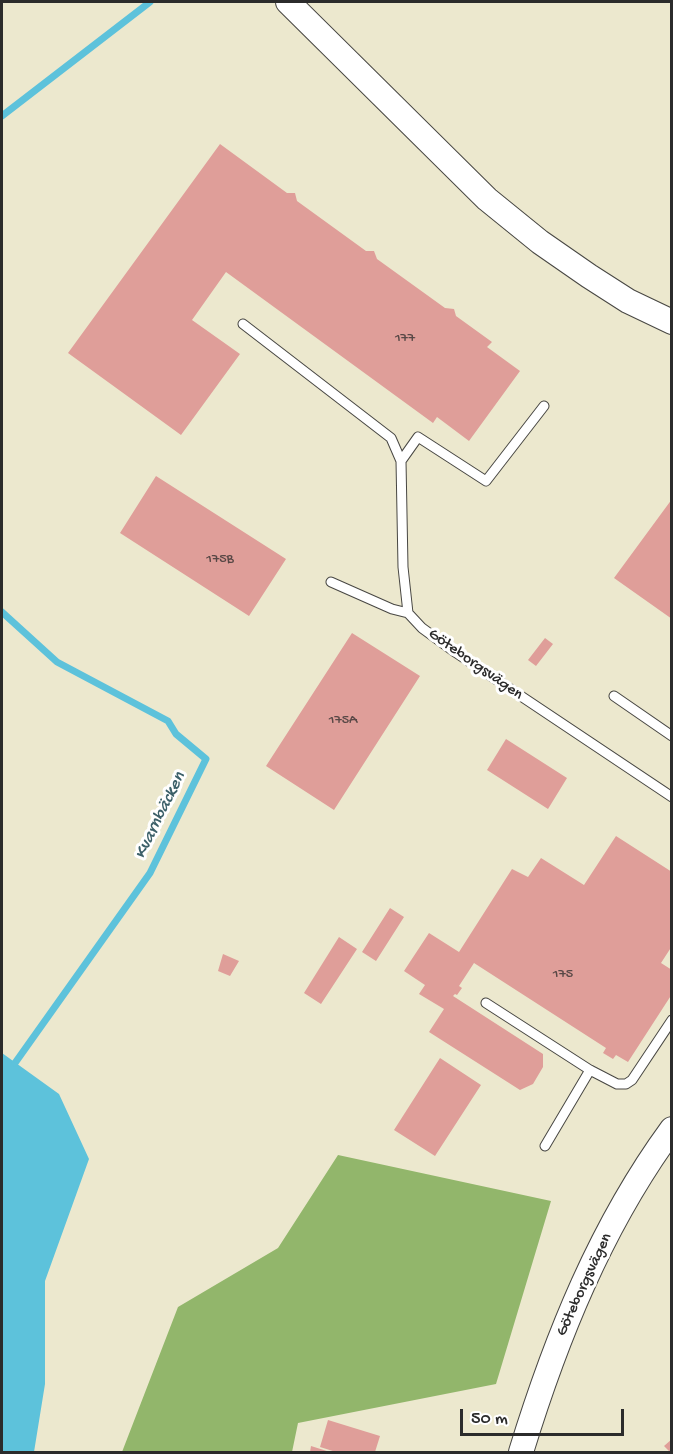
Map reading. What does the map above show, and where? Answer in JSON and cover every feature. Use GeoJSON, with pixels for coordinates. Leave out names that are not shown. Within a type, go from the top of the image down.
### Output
{"type":"FeatureCollection","features":[{"type":"Feature","properties":{"kind":"street"},"geometry":{"type":"LineString","coordinates":[[289,3],[487,199],[540,242],[588,276],[628,301],[672,322]]}},
{"type":"Feature","properties":{"kind":"street","name":"Göteborgsvägen"},"geometry":{"type":"LineString","coordinates":[[521,1452],[539,1393],[569,1312],[631,1191],[672,1129]]}},
{"type":"Feature","properties":{"kind":"lane"},"geometry":{"type":"LineString","coordinates":[[243,324],[391,438],[401,461],[402,567],[408,613],[392,609],[331,582]]}},
{"type":"Feature","properties":{"kind":"lane"},"geometry":{"type":"LineString","coordinates":[[401,461],[418,437],[486,481],[544,406]]}},
{"type":"Feature","properties":{"kind":"lane","name":"Göteborgsvägen"},"geometry":{"type":"LineString","coordinates":[[408,613],[422,628],[455,652],[672,797]]}},
{"type":"Feature","properties":{"kind":"lane"},"geometry":{"type":"LineString","coordinates":[[614,696],[672,736]]}},
{"type":"Feature","properties":{"kind":"lane"},"geometry":{"type":"LineString","coordinates":[[486,1003],[590,1070],[617,1084],[626,1084],[632,1080],[672,1020]]}},
{"type":"Feature","properties":{"kind":"lane"},"geometry":{"type":"LineString","coordinates":[[545,1146],[590,1070]]}},
{"type":"Feature","properties":{"kind":"green space"},"geometry":{"type":"Polygon","coordinates":[[[338,1155],[551,1201],[496,1384],[298,1423],[292,1452],[122,1452],[178,1307],[278,1248],[338,1155]]]}},
{"type":"Feature","properties":{"kind":"water"},"geometry":{"type":"Polygon","coordinates":[[[2,1053],[59,1094],[89,1159],[45,1281],[45,1384],[34,1452],[2,1452],[2,1053]]]}},
{"type":"Feature","properties":{"kind":"building"},"geometry":{"type":"Polygon","coordinates":[[[220,144],[287,193],[295,193],[297,201],[366,251],[374,251],[377,259],[445,308],[454,309],[456,316],[492,342],[487,347],[520,371],[469,441],[437,417],[433,423],[226,272],[192,320],[240,354],[181,435],[68,353],[220,144]]]}},
{"type":"Feature","properties":{"kind":"building"},"geometry":{"type":"Polygon","coordinates":[[[156,476],[286,559],[249,616],[120,533],[156,476]]]}},
{"type":"Feature","properties":{"kind":"building"},"geometry":{"type":"Polygon","coordinates":[[[672,499],[672,619],[614,578],[672,499]]]}},
{"type":"Feature","properties":{"kind":"building"},"geometry":{"type":"Polygon","coordinates":[[[352,633],[420,676],[334,810],[266,766],[352,633]]]}},
{"type":"Feature","properties":{"kind":"building"},"geometry":{"type":"Polygon","coordinates":[[[545,638],[553,644],[536,666],[528,660],[545,638]]]}},
{"type":"Feature","properties":{"kind":"building"},"geometry":{"type":"Polygon","coordinates":[[[506,739],[567,778],[548,809],[487,770],[506,739]]]}},
{"type":"Feature","properties":{"kind":"building"},"geometry":{"type":"Polygon","coordinates":[[[616,836],[672,872],[672,946],[661,963],[672,970],[672,994],[628,1062],[616,1055],[613,1059],[603,1053],[606,1048],[474,963],[459,986],[462,988],[457,995],[453,996],[543,1054],[543,1067],[533,1084],[520,1090],[429,1032],[444,1009],[419,994],[425,985],[404,971],[429,933],[459,952],[512,869],[528,877],[541,858],[584,885],[616,836]]]}},
{"type":"Feature","properties":{"kind":"building"},"geometry":{"type":"Polygon","coordinates":[[[390,908],[404,917],[376,961],[362,952],[390,908]]]}},
{"type":"Feature","properties":{"kind":"building"},"geometry":{"type":"Polygon","coordinates":[[[339,937],[357,949],[321,1004],[304,993],[339,937]]]}},
{"type":"Feature","properties":{"kind":"building"},"geometry":{"type":"Polygon","coordinates":[[[223,954],[239,961],[230,976],[218,971],[223,954]]]}},
{"type":"Feature","properties":{"kind":"building"},"geometry":{"type":"Polygon","coordinates":[[[440,1058],[481,1085],[435,1156],[394,1130],[440,1058]]]}},
{"type":"Feature","properties":{"kind":"building"},"geometry":{"type":"Polygon","coordinates":[[[328,1420],[380,1436],[375,1452],[336,1452],[320,1447],[328,1420]]]}},
{"type":"Feature","properties":{"kind":"building"},"geometry":{"type":"Polygon","coordinates":[[[672,1439],[672,1452],[670,1452],[664,1446],[672,1439]]]}},
{"type":"Feature","properties":{"kind":"building"},"geometry":{"type":"Polygon","coordinates":[[[311,1446],[330,1452],[310,1452],[311,1446]]]}},
{"type":"Feature","properties":{"kind":"waterway","name":"Kvarnbäcken"},"geometry":{"type":"LineString","coordinates":[[2,116],[150,2]]}},
{"type":"Feature","properties":{"kind":"waterway","name":"Kvarnbäcken"},"geometry":{"type":"LineString","coordinates":[[2,612],[57,662],[168,721],[176,734],[206,759],[150,873],[15,1063]]}}]}
